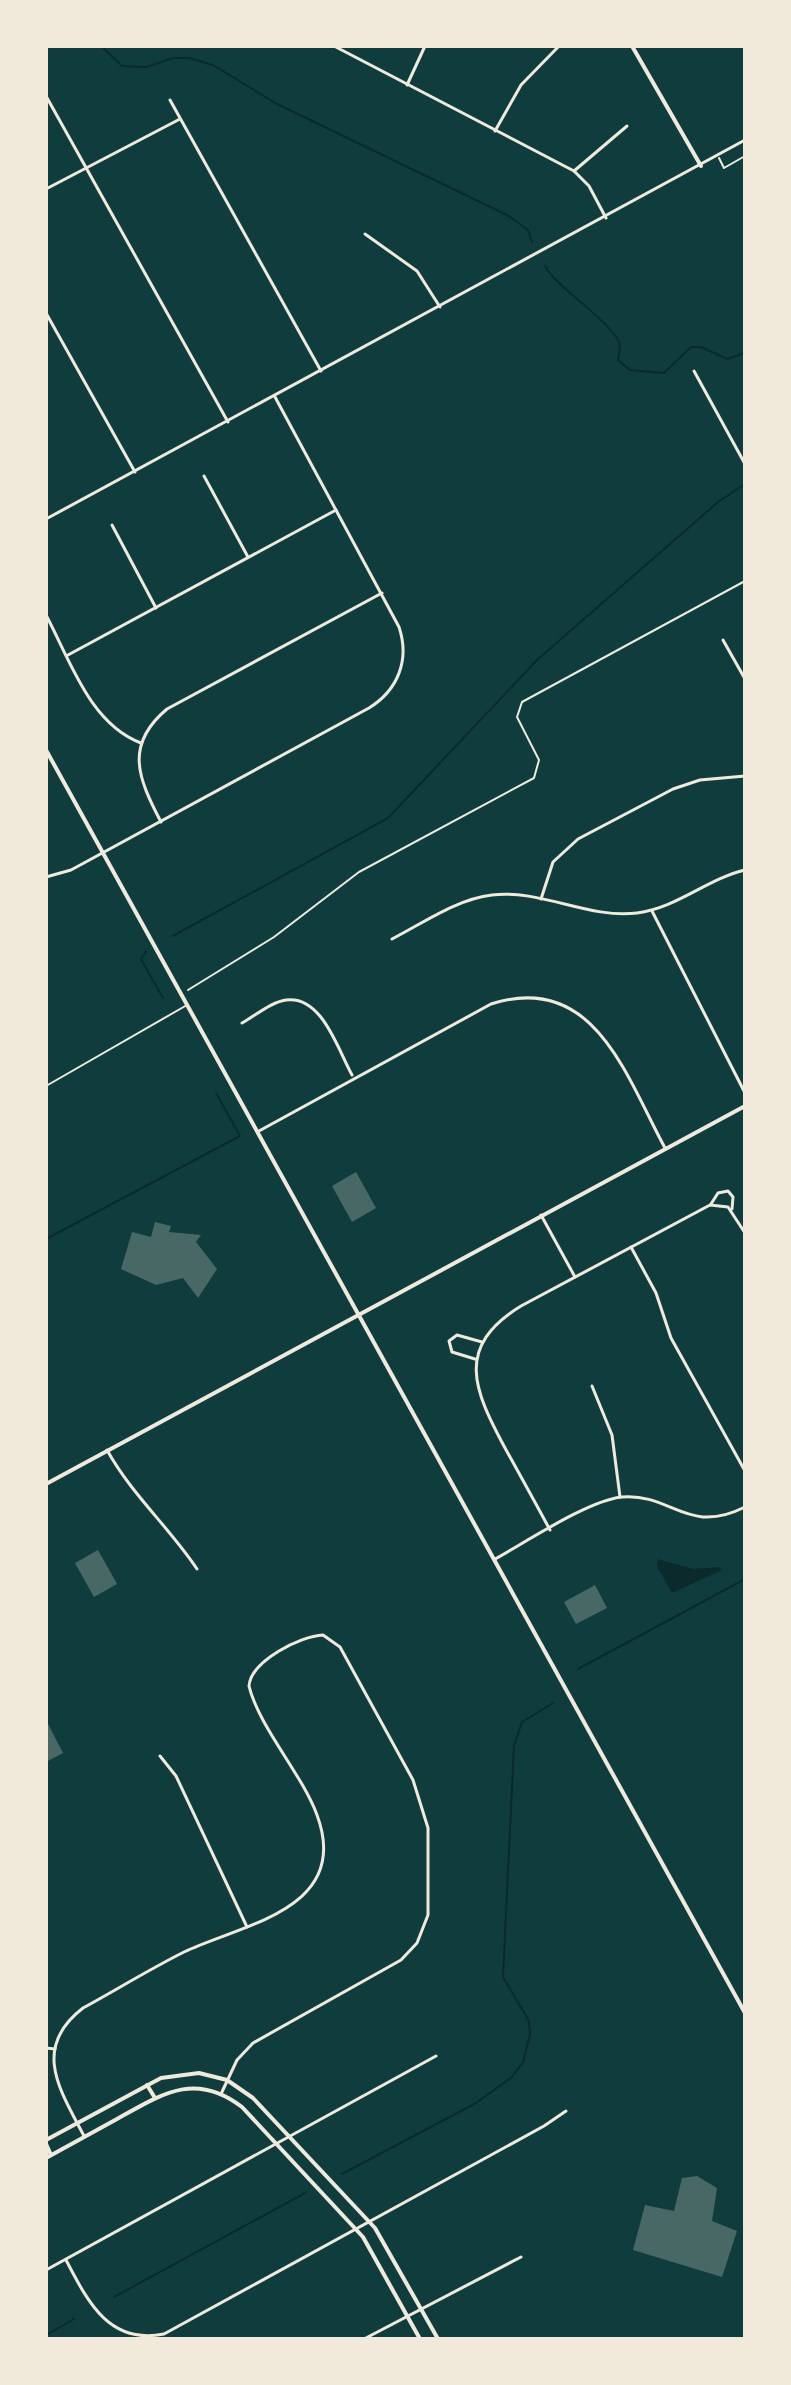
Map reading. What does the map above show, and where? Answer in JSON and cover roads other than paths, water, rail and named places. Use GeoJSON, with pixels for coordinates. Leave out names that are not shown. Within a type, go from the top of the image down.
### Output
{"type":"FeatureCollection","features":[{"type":"Feature","properties":{"kind":"street"},"geometry":{"type":"LineString","coordinates":[[334,46],[574,171],[589,186],[606,218]]}},
{"type":"Feature","properties":{"kind":"street"},"geometry":{"type":"LineString","coordinates":[[407,85],[425,46]]}},
{"type":"Feature","properties":{"kind":"street"},"geometry":{"type":"LineString","coordinates":[[495,131],[521,85],[559,46]]}},
{"type":"Feature","properties":{"kind":"street"},"geometry":{"type":"LineString","coordinates":[[632,46],[701,166]]}},
{"type":"Feature","properties":{"kind":"street"},"geometry":{"type":"LineString","coordinates":[[46,96],[228,422]]}},
{"type":"Feature","properties":{"kind":"street"},"geometry":{"type":"LineString","coordinates":[[170,100],[321,371]]}},
{"type":"Feature","properties":{"kind":"street"},"geometry":{"type":"LineString","coordinates":[[46,189],[180,119]]}},
{"type":"Feature","properties":{"kind":"street"},"geometry":{"type":"LineString","coordinates":[[574,171],[627,126]]}},
{"type":"Feature","properties":{"kind":"street"},"geometry":{"type":"LineString","coordinates":[[46,519],[745,140]]}},
{"type":"Feature","properties":{"kind":"street"},"geometry":{"type":"LineString","coordinates":[[365,234],[417,271],[440,307]]}},
{"type":"Feature","properties":{"kind":"street"},"geometry":{"type":"LineString","coordinates":[[46,313],[135,472]]}},
{"type":"Feature","properties":{"kind":"street"},"geometry":{"type":"LineString","coordinates":[[694,371],[745,464]]}},
{"type":"Feature","properties":{"kind":"street"},"geometry":{"type":"LineString","coordinates":[[46,877],[71,870],[369,708],[388,694],[400,673],[404,656],[402,636],[382,593],[275,397]]}},
{"type":"Feature","properties":{"kind":"street"},"geometry":{"type":"LineString","coordinates":[[204,476],[248,557]]}},
{"type":"Feature","properties":{"kind":"street"},"geometry":{"type":"LineString","coordinates":[[68,655],[336,510]]}},
{"type":"Feature","properties":{"kind":"street"},"geometry":{"type":"LineString","coordinates":[[112,525],[156,608]]}},
{"type":"Feature","properties":{"kind":"street"},"geometry":{"type":"LineString","coordinates":[[161,822],[141,781],[141,743],[152,723],[167,709],[382,593]]}},
{"type":"Feature","properties":{"kind":"street"},"geometry":{"type":"LineString","coordinates":[[46,615],[103,717],[120,733],[141,743]]}},
{"type":"Feature","properties":{"kind":"street"},"geometry":{"type":"LineString","coordinates":[[723,640],[745,679]]}},
{"type":"Feature","properties":{"kind":"street"},"geometry":{"type":"LineString","coordinates":[[46,750],[745,2013]]}},
{"type":"Feature","properties":{"kind":"street"},"geometry":{"type":"LineString","coordinates":[[541,899],[549,869],[570,843],[673,789],[700,780],[745,776]]}},
{"type":"Feature","properties":{"kind":"street"},"geometry":{"type":"LineString","coordinates":[[392,939],[482,897],[509,894],[601,913],[651,910],[745,870]]}},
{"type":"Feature","properties":{"kind":"street"},"geometry":{"type":"LineString","coordinates":[[651,910],[745,1093]]}},
{"type":"Feature","properties":{"kind":"street"},"geometry":{"type":"LineString","coordinates":[[259,1131],[352,1077],[491,1004],[519,997],[547,999],[576,1010],[602,1033],[665,1148]]}},
{"type":"Feature","properties":{"kind":"street"},"geometry":{"type":"LineString","coordinates":[[242,1023],[277,1003],[290,1000],[308,1004],[319,1015],[352,1077]]}},
{"type":"Feature","properties":{"kind":"street"},"geometry":{"type":"LineString","coordinates":[[46,1484],[745,1106]]}},
{"type":"Feature","properties":{"kind":"street"},"geometry":{"type":"LineString","coordinates":[[710,1205],[718,1193],[728,1191],[733,1199],[732,1209]]}},
{"type":"Feature","properties":{"kind":"street"},"geometry":{"type":"LineString","coordinates":[[550,1530],[482,1405],[476,1384],[477,1360],[482,1342],[504,1317],[710,1205],[725,1205],[732,1209],[745,1233]]}},
{"type":"Feature","properties":{"kind":"street"},"geometry":{"type":"LineString","coordinates":[[541,1215],[575,1277]]}},
{"type":"Feature","properties":{"kind":"street"},"geometry":{"type":"LineString","coordinates":[[631,1247],[656,1293],[671,1338],[745,1471]]}},
{"type":"Feature","properties":{"kind":"street"},"geometry":{"type":"LineString","coordinates":[[477,1360],[452,1352],[448,1343],[457,1335],[482,1342]]}},
{"type":"Feature","properties":{"kind":"street"},"geometry":{"type":"LineString","coordinates":[[592,1386],[612,1435],[620,1497]]}},
{"type":"Feature","properties":{"kind":"street"},"geometry":{"type":"LineString","coordinates":[[107,1450],[129,1488],[171,1530],[197,1569]]}},
{"type":"Feature","properties":{"kind":"street"},"geometry":{"type":"LineString","coordinates":[[495,1559],[601,1502],[620,1497],[645,1499],[685,1515],[704,1518],[731,1514],[745,1507]]}},
{"type":"Feature","properties":{"kind":"street"},"geometry":{"type":"LineString","coordinates":[[85,2136],[56,2081],[55,2049],[64,2026],[83,2008],[185,1952],[282,1914],[302,1898],[317,1873],[323,1846],[315,1810],[251,1693],[250,1679],[262,1664],[309,1637],[323,1635],[340,1647],[423,1806],[431,1851],[426,1922],[417,1943],[401,1960],[253,2043],[237,2060],[221,2094]]}},
{"type":"Feature","properties":{"kind":"street"},"geometry":{"type":"LineString","coordinates":[[160,1756],[176,1776],[247,1927]]}},
{"type":"Feature","properties":{"kind":"street"},"geometry":{"type":"LineString","coordinates":[[739,2002],[745,1999]]}},
{"type":"Feature","properties":{"kind":"street"},"geometry":{"type":"LineString","coordinates":[[46,2048],[55,2049]]}},
{"type":"Feature","properties":{"kind":"street"},"geometry":{"type":"LineString","coordinates":[[46,2270],[436,2056]]}},
{"type":"Feature","properties":{"kind":"street"},"geometry":{"type":"LineString","coordinates":[[420,2339],[356,2230],[242,2107],[221,2094],[184,2088],[155,2098],[49,2156],[46,2142],[147,2085],[185,2073],[227,2080],[253,2098],[370,2222],[438,2339]]}},
{"type":"Feature","properties":{"kind":"street"},"geometry":{"type":"LineString","coordinates":[[147,2085],[155,2098]]}},
{"type":"Feature","properties":{"kind":"street"},"geometry":{"type":"LineString","coordinates":[[66,2260],[94,2310],[109,2325],[128,2337],[152,2336],[172,2330],[544,2126],[566,2111]]}},
{"type":"Feature","properties":{"kind":"street"},"geometry":{"type":"LineString","coordinates":[[364,2339],[521,2257]]}},
{"type":"Feature","properties":{"kind":"lane"},"geometry":{"type":"LineString","coordinates":[[46,1086],[188,1004]]}},
{"type":"Feature","properties":{"kind":"water"},"geometry":{"type":"Polygon","coordinates":[[[658,1559],[693,1569],[720,1567],[722,1570],[672,1593],[657,1566],[658,1559]]]}},
{"type":"Feature","properties":{"kind":"waterway"},"geometry":{"type":"LineString","coordinates":[[101,46],[122,66],[147,67],[172,58],[189,58],[213,65],[277,104],[509,216],[528,230],[532,242]]}},
{"type":"Feature","properties":{"kind":"waterway"},"geometry":{"type":"LineString","coordinates":[[545,266],[561,285],[610,329],[620,347],[618,360],[630,370],[664,373],[691,347],[701,347],[727,359],[745,353]]}},
{"type":"Feature","properties":{"kind":"waterway"},"geometry":{"type":"LineString","coordinates":[[173,936],[388,818],[537,660],[718,502],[745,484]]}},
{"type":"Feature","properties":{"kind":"waterway"},"geometry":{"type":"LineString","coordinates":[[146,951],[141,959],[163,998]]}},
{"type":"Feature","properties":{"kind":"waterway"},"geometry":{"type":"LineString","coordinates":[[46,1239],[240,1136],[216,1093]]}},
{"type":"Feature","properties":{"kind":"waterway"},"geometry":{"type":"LineString","coordinates":[[578,1669],[745,1579]]}},
{"type":"Feature","properties":{"kind":"waterway"},"geometry":{"type":"LineString","coordinates":[[342,2174],[476,2103],[512,2077],[523,2062],[530,2035],[529,2021],[503,1977],[514,1745],[522,1722],[553,1703]]}},
{"type":"Feature","properties":{"kind":"waterway"},"geometry":{"type":"LineString","coordinates":[[114,2297],[305,2193]]}},
{"type":"Feature","properties":{"kind":"waterway"},"geometry":{"type":"LineString","coordinates":[[46,2335],[74,2319]]}}]}
